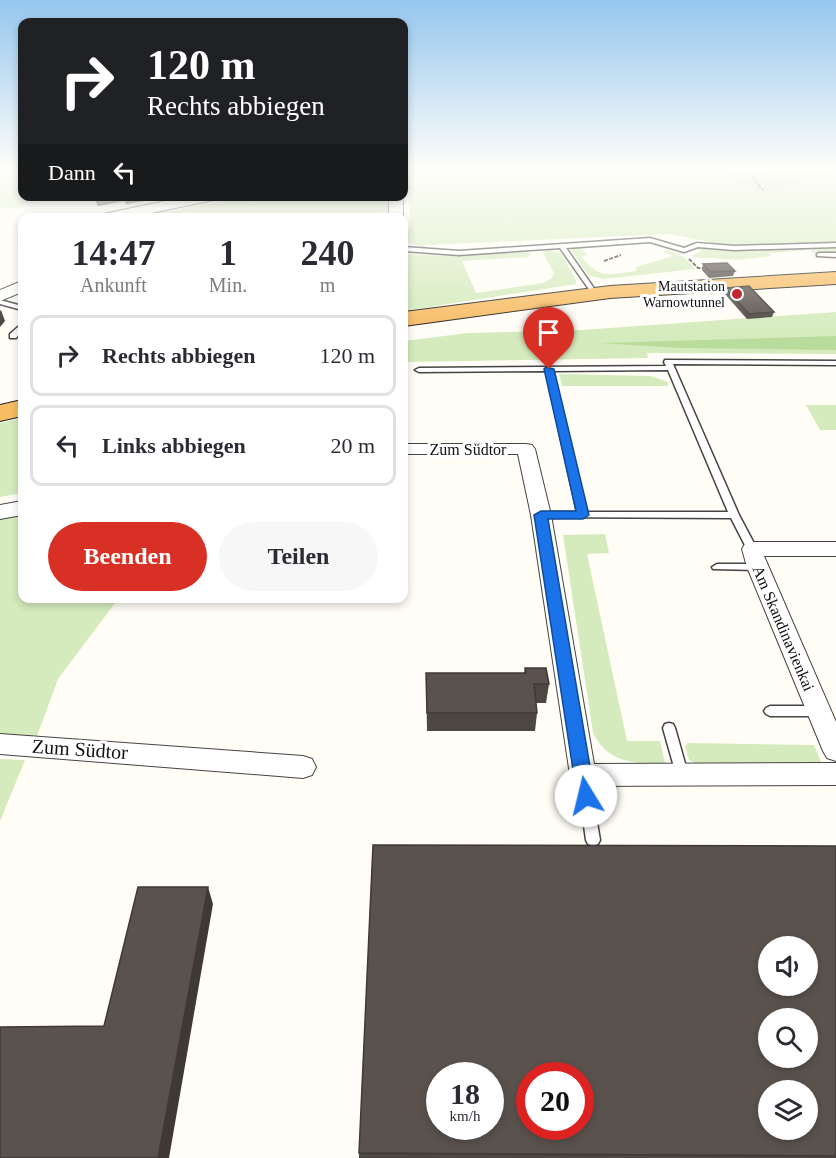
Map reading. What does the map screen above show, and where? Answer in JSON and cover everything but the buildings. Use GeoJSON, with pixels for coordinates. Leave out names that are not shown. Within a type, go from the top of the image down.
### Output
{"type":"FeatureCollection","features":[{"type":"Feature","properties":{"kind":"highway"},"geometry":{"type":"LineString","coordinates":[[408,318],[595,294],[836,278]]}},
{"type":"Feature","properties":{"kind":"highway"},"geometry":{"type":"LineString","coordinates":[[408,331],[465,322],[836,293]]}},
{"type":"Feature","properties":{"kind":"highway"},"geometry":{"type":"LineString","coordinates":[[0,397],[18,394]]}},
{"type":"Feature","properties":{"kind":"highway"},"geometry":{"type":"LineString","coordinates":[[0,413],[18,409]]}},
{"type":"Feature","properties":{"kind":"street"},"geometry":{"type":"LineString","coordinates":[[0,296],[18,288]]}},
{"type":"Feature","properties":{"kind":"street","name":"Zum Südtor"},"geometry":{"type":"LineString","coordinates":[[408,449],[526,449],[541,515],[583,775]]}},
{"type":"Feature","properties":{"kind":"street"},"geometry":{"type":"LineString","coordinates":[[0,512],[18,509]]}},
{"type":"Feature","properties":{"kind":"street","name":"Am Skandinavienkai"},"geometry":{"type":"LineString","coordinates":[[836,549],[754,558],[836,751]]}},
{"type":"Feature","properties":{"kind":"street","name":"Zum Südtor"},"geometry":{"type":"LineString","coordinates":[[0,744],[37,745],[303,767]]}},
{"type":"Feature","properties":{"kind":"street"},"geometry":{"type":"LineString","coordinates":[[583,775],[836,774]]}},
{"type":"Feature","properties":{"kind":"lane"},"geometry":{"type":"LineString","coordinates":[[408,249],[459,253],[650,240],[684,250],[697,245],[734,248],[836,245]]}},
{"type":"Feature","properties":{"kind":"lane"},"geometry":{"type":"LineString","coordinates":[[562,246],[595,294]]}},
{"type":"Feature","properties":{"kind":"lane"},"geometry":{"type":"LineString","coordinates":[[819,255],[836,255]]}},
{"type":"Feature","properties":{"kind":"lane"},"geometry":{"type":"LineString","coordinates":[[0,302],[18,307]]}},
{"type":"Feature","properties":{"kind":"lane"},"geometry":{"type":"LineString","coordinates":[[13,336],[18,332]]}},
{"type":"Feature","properties":{"kind":"lane"},"geometry":{"type":"LineString","coordinates":[[717,567],[754,558],[668,362],[836,363]]}},
{"type":"Feature","properties":{"kind":"lane"},"geometry":{"type":"LineString","coordinates":[[419,370],[671,368]]}},
{"type":"Feature","properties":{"kind":"lane"},"geometry":{"type":"LineString","coordinates":[[549,369],[583,515]]}},
{"type":"Feature","properties":{"kind":"lane"},"geometry":{"type":"LineString","coordinates":[[541,515],[734,515]]}},
{"type":"Feature","properties":{"kind":"lane"},"geometry":{"type":"LineString","coordinates":[[770,711],[819,711]]}},
{"type":"Feature","properties":{"kind":"lane"},"geometry":{"type":"LineString","coordinates":[[669,728],[681,774]]}},
{"type":"Feature","properties":{"kind":"lane"},"geometry":{"type":"LineString","coordinates":[[583,775],[593,840]]}},
{"type":"Feature","properties":{"kind":"path"},"geometry":{"type":"LineString","coordinates":[[689,258],[698,268],[715,268]]}},
{"type":"Feature","properties":{"kind":"green space"},"geometry":{"type":"Polygon","coordinates":[[[410,224],[836,224],[836,253],[815,254],[810,250],[770,253],[771,256],[738,260],[693,257],[691,256],[701,251],[693,247],[710,242],[670,234],[426,245],[424,248],[408,242],[410,224]]]}},
{"type":"Feature","properties":{"kind":"green space"},"geometry":{"type":"Polygon","coordinates":[[[580,248],[588,255],[581,256],[588,264],[605,274],[636,271],[636,267],[673,256],[664,252],[668,250],[684,257],[695,269],[603,279],[588,275],[571,250],[580,248]]]}},
{"type":"Feature","properties":{"kind":"green space"},"geometry":{"type":"Polygon","coordinates":[[[547,249],[561,253],[576,284],[408,310],[408,254],[448,256],[525,251],[531,254],[527,257],[462,261],[476,293],[543,283],[552,278],[554,273],[543,253],[547,249]]]}},
{"type":"Feature","properties":{"kind":"green space"},"geometry":{"type":"Polygon","coordinates":[[[836,312],[836,354],[647,353],[648,358],[408,362],[408,340],[468,333],[582,330],[836,312]]]}},
{"type":"Feature","properties":{"kind":"green space"},"geometry":{"type":"Polygon","coordinates":[[[836,336],[836,350],[681,348],[599,343],[836,336]]]}},
{"type":"Feature","properties":{"kind":"green space"},"geometry":{"type":"Polygon","coordinates":[[[559,374],[650,376],[668,382],[668,386],[562,386],[559,374]]]}},
{"type":"Feature","properties":{"kind":"green space"},"geometry":{"type":"Polygon","coordinates":[[[806,405],[836,405],[836,430],[820,430],[806,405]]]}},
{"type":"Feature","properties":{"kind":"green space"},"geometry":{"type":"Polygon","coordinates":[[[18,419],[18,494],[0,497],[0,423],[18,419]]]}},
{"type":"Feature","properties":{"kind":"green space"},"geometry":{"type":"Polygon","coordinates":[[[18,514],[18,603],[115,603],[58,679],[37,736],[0,736],[0,518],[18,514]]]}},
{"type":"Feature","properties":{"kind":"green space"},"geometry":{"type":"Polygon","coordinates":[[[605,534],[609,553],[587,554],[627,741],[660,741],[665,763],[623,760],[606,751],[593,733],[563,535],[605,534]]]}},
{"type":"Feature","properties":{"kind":"green space"},"geometry":{"type":"Polygon","coordinates":[[[688,743],[814,745],[821,762],[695,763],[689,760],[685,746],[688,743]]]}},
{"type":"Feature","properties":{"kind":"green space"},"geometry":{"type":"Polygon","coordinates":[[[0,759],[25,760],[0,821],[0,759]]]}},
{"type":"Feature","properties":{"kind":"place","name":"Mautstation Warnowtunnel"},"geometry":{"type":"Point","coordinates":[737,294]}},
{"type":"Feature","properties":{"kind":"route"},"geometry":{"type":"LineString","coordinates":[[549,369],[583,515],[541,515],[586,796]]}}]}
